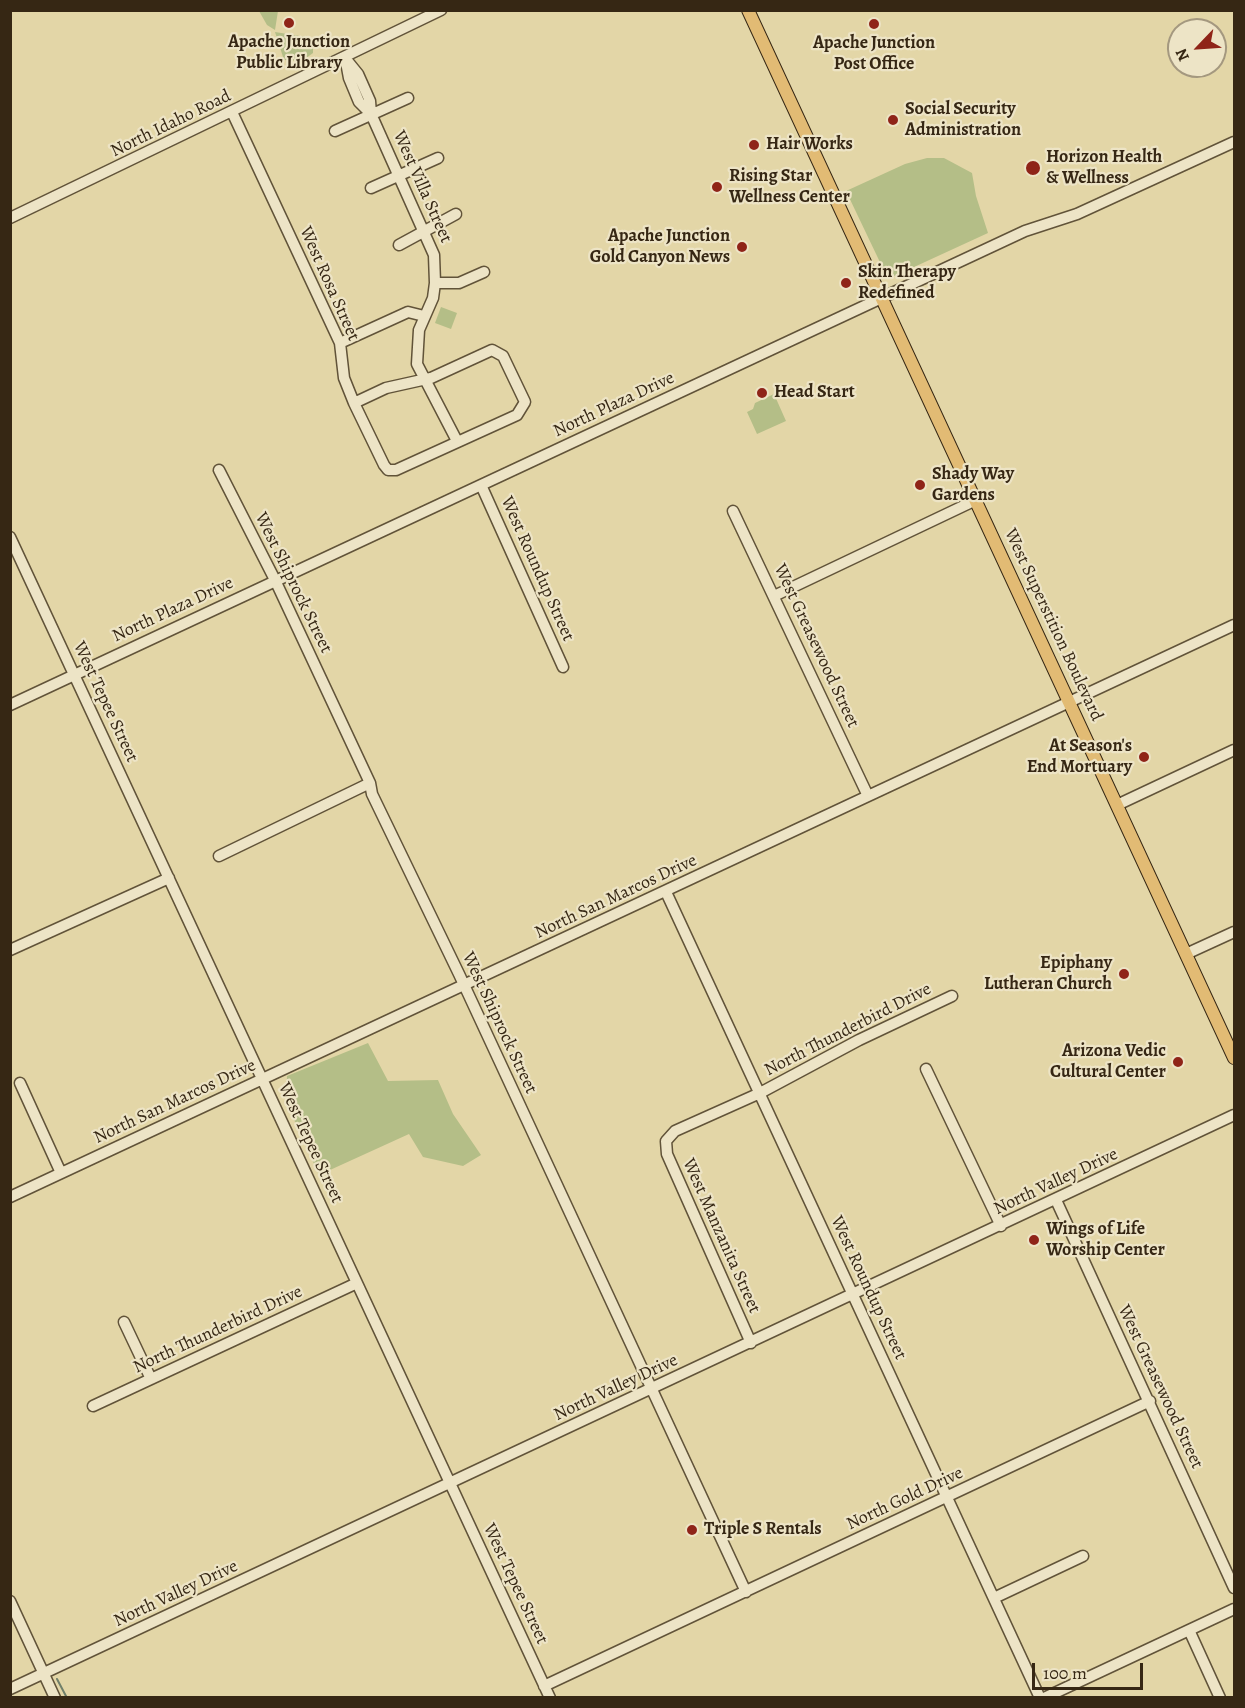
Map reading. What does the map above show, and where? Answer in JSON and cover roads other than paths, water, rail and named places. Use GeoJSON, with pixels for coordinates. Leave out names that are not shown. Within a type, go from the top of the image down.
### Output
{"type":"FeatureCollection","features":[{"type":"Feature","properties":{"kind":"main road","name":"West Superstition Boulevard"},"geometry":{"type":"LineString","coordinates":[[748,10],[1234,1058]]}},
{"type":"Feature","properties":{"kind":"street","name":"North Idaho Road"},"geometry":{"type":"LineString","coordinates":[[10,218],[441,10]]}},
{"type":"Feature","properties":{"kind":"street","name":"West Villa Street"},"geometry":{"type":"LineString","coordinates":[[345,58],[349,78],[359,102],[371,114],[434,255],[433,298],[424,316],[416,349],[417,364],[423,380],[441,407],[457,441]]}},
{"type":"Feature","properties":{"kind":"street"},"geometry":{"type":"LineString","coordinates":[[335,131],[408,98]]}},
{"type":"Feature","properties":{"kind":"street","name":"West Rosa Street"},"geometry":{"type":"LineString","coordinates":[[232,112],[340,343],[344,378],[384,465],[388,470],[396,470],[457,441]]}},
{"type":"Feature","properties":{"kind":"street","name":"North Plaza Drive"},"geometry":{"type":"LineString","coordinates":[[10,705],[1025,231],[1077,214],[1234,142]]}},
{"type":"Feature","properties":{"kind":"street"},"geometry":{"type":"LineString","coordinates":[[372,188],[438,158]]}},
{"type":"Feature","properties":{"kind":"street"},"geometry":{"type":"LineString","coordinates":[[399,245],[456,214]]}},
{"type":"Feature","properties":{"kind":"street"},"geometry":{"type":"LineString","coordinates":[[435,283],[459,283],[484,272]]}},
{"type":"Feature","properties":{"kind":"street"},"geometry":{"type":"LineString","coordinates":[[340,343],[408,312],[424,316]]}},
{"type":"Feature","properties":{"kind":"street"},"geometry":{"type":"LineString","coordinates":[[354,403],[386,388],[423,380],[496,351],[503,356],[525,402],[523,409],[517,415],[457,441]]}},
{"type":"Feature","properties":{"kind":"street","name":"West Shiprock Street"},"geometry":{"type":"LineString","coordinates":[[219,470],[275,580],[370,783],[372,794],[464,986],[746,1592]]}},
{"type":"Feature","properties":{"kind":"street","name":"West Roundup Street"},"geometry":{"type":"LineString","coordinates":[[481,485],[563,667]]}},
{"type":"Feature","properties":{"kind":"street"},"geometry":{"type":"LineString","coordinates":[[774,596],[976,500]]}},
{"type":"Feature","properties":{"kind":"street","name":"West Greasewood Street"},"geometry":{"type":"LineString","coordinates":[[733,511],[868,796]]}},
{"type":"Feature","properties":{"kind":"street","name":"West Tepee Street"},"geometry":{"type":"LineString","coordinates":[[10,537],[550,1698]]}},
{"type":"Feature","properties":{"kind":"street","name":"North San Marcos Drive"},"geometry":{"type":"LineString","coordinates":[[10,1197],[1234,626]]}},
{"type":"Feature","properties":{"kind":"street"},"geometry":{"type":"LineString","coordinates":[[1117,805],[1234,750]]}},
{"type":"Feature","properties":{"kind":"street"},"geometry":{"type":"LineString","coordinates":[[219,856],[370,783]]}},
{"type":"Feature","properties":{"kind":"street"},"geometry":{"type":"LineString","coordinates":[[10,950],[169,878]]}},
{"type":"Feature","properties":{"kind":"street","name":"West Roundup Street"},"geometry":{"type":"LineString","coordinates":[[666,892],[1040,1698]]}},
{"type":"Feature","properties":{"kind":"street"},"geometry":{"type":"LineString","coordinates":[[1186,954],[1234,932]]}},
{"type":"Feature","properties":{"kind":"street","name":"North Thunderbird Drive"},"geometry":{"type":"LineString","coordinates":[[666,1141],[675,1131],[760,1093],[859,1040],[952,996]]}},
{"type":"Feature","properties":{"kind":"street"},"geometry":{"type":"LineString","coordinates":[[926,1069],[1000,1226]]}},
{"type":"Feature","properties":{"kind":"street"},"geometry":{"type":"LineString","coordinates":[[20,1083],[61,1173]]}},
{"type":"Feature","properties":{"kind":"street","name":"North Valley Drive"},"geometry":{"type":"LineString","coordinates":[[10,1689],[1234,1115]]}},
{"type":"Feature","properties":{"kind":"street","name":"West Manzanita Street"},"geometry":{"type":"LineString","coordinates":[[666,1141],[667,1154],[751,1343]]}},
{"type":"Feature","properties":{"kind":"street","name":"West Greasewood Street"},"geometry":{"type":"LineString","coordinates":[[1056,1200],[1234,1588]]}},
{"type":"Feature","properties":{"kind":"street","name":"North Thunderbird Drive"},"geometry":{"type":"LineString","coordinates":[[93,1406],[357,1283]]}},
{"type":"Feature","properties":{"kind":"street"},"geometry":{"type":"LineString","coordinates":[[124,1322],[151,1379]]}},
{"type":"Feature","properties":{"kind":"street","name":"North Gold Drive"},"geometry":{"type":"LineString","coordinates":[[544,1686],[1149,1401]]}},
{"type":"Feature","properties":{"kind":"street"},"geometry":{"type":"LineString","coordinates":[[994,1598],[1083,1556]]}},
{"type":"Feature","properties":{"kind":"street"},"geometry":{"type":"LineString","coordinates":[[10,1601],[55,1698]]}},
{"type":"Feature","properties":{"kind":"street"},"geometry":{"type":"LineString","coordinates":[[1044,1698],[1234,1609]]}},
{"type":"Feature","properties":{"kind":"street"},"geometry":{"type":"LineString","coordinates":[[1189,1630],[1220,1698]]}},
{"type":"Feature","properties":{"kind":"waterway"},"geometry":{"type":"LineString","coordinates":[[57,1679],[67,1698]]}},
{"type":"Feature","properties":{"kind":"place","name":"Apache Junction Public Library"},"geometry":{"type":"Point","coordinates":[289,23]}},
{"type":"Feature","properties":{"kind":"place","name":"Apache Junction Post Office"},"geometry":{"type":"Point","coordinates":[874,24]}},
{"type":"Feature","properties":{"kind":"place","name":"Social Security Administration"},"geometry":{"type":"Point","coordinates":[893,120]}},
{"type":"Feature","properties":{"kind":"place","name":"Hair Works"},"geometry":{"type":"Point","coordinates":[754,145]}},
{"type":"Feature","properties":{"kind":"place","name":"Horizon Health & Wellness"},"geometry":{"type":"Point","coordinates":[1033,168]}},
{"type":"Feature","properties":{"kind":"place","name":"Rising Star Wellness Center"},"geometry":{"type":"Point","coordinates":[717,187]}},
{"type":"Feature","properties":{"kind":"place","name":"Apache Junction Gold Canyon News"},"geometry":{"type":"Point","coordinates":[742,247]}},
{"type":"Feature","properties":{"kind":"place","name":"Skin Therapy Redefined"},"geometry":{"type":"Point","coordinates":[846,283]}},
{"type":"Feature","properties":{"kind":"place","name":"Head Start"},"geometry":{"type":"Point","coordinates":[762,393]}},
{"type":"Feature","properties":{"kind":"place","name":"Shady Way Gardens"},"geometry":{"type":"Point","coordinates":[920,485]}},
{"type":"Feature","properties":{"kind":"place","name":"At Season's End Mortuary"},"geometry":{"type":"Point","coordinates":[1144,757]}},
{"type":"Feature","properties":{"kind":"place","name":"Epiphany Lutheran Church"},"geometry":{"type":"Point","coordinates":[1124,974]}},
{"type":"Feature","properties":{"kind":"place","name":"Arizona Vedic Cultural Center"},"geometry":{"type":"Point","coordinates":[1178,1062]}},
{"type":"Feature","properties":{"kind":"place","name":"Wings of Life Worship Center"},"geometry":{"type":"Point","coordinates":[1034,1240]}},
{"type":"Feature","properties":{"kind":"place","name":"Triple S Rentals"},"geometry":{"type":"Point","coordinates":[692,1530]}}]}
